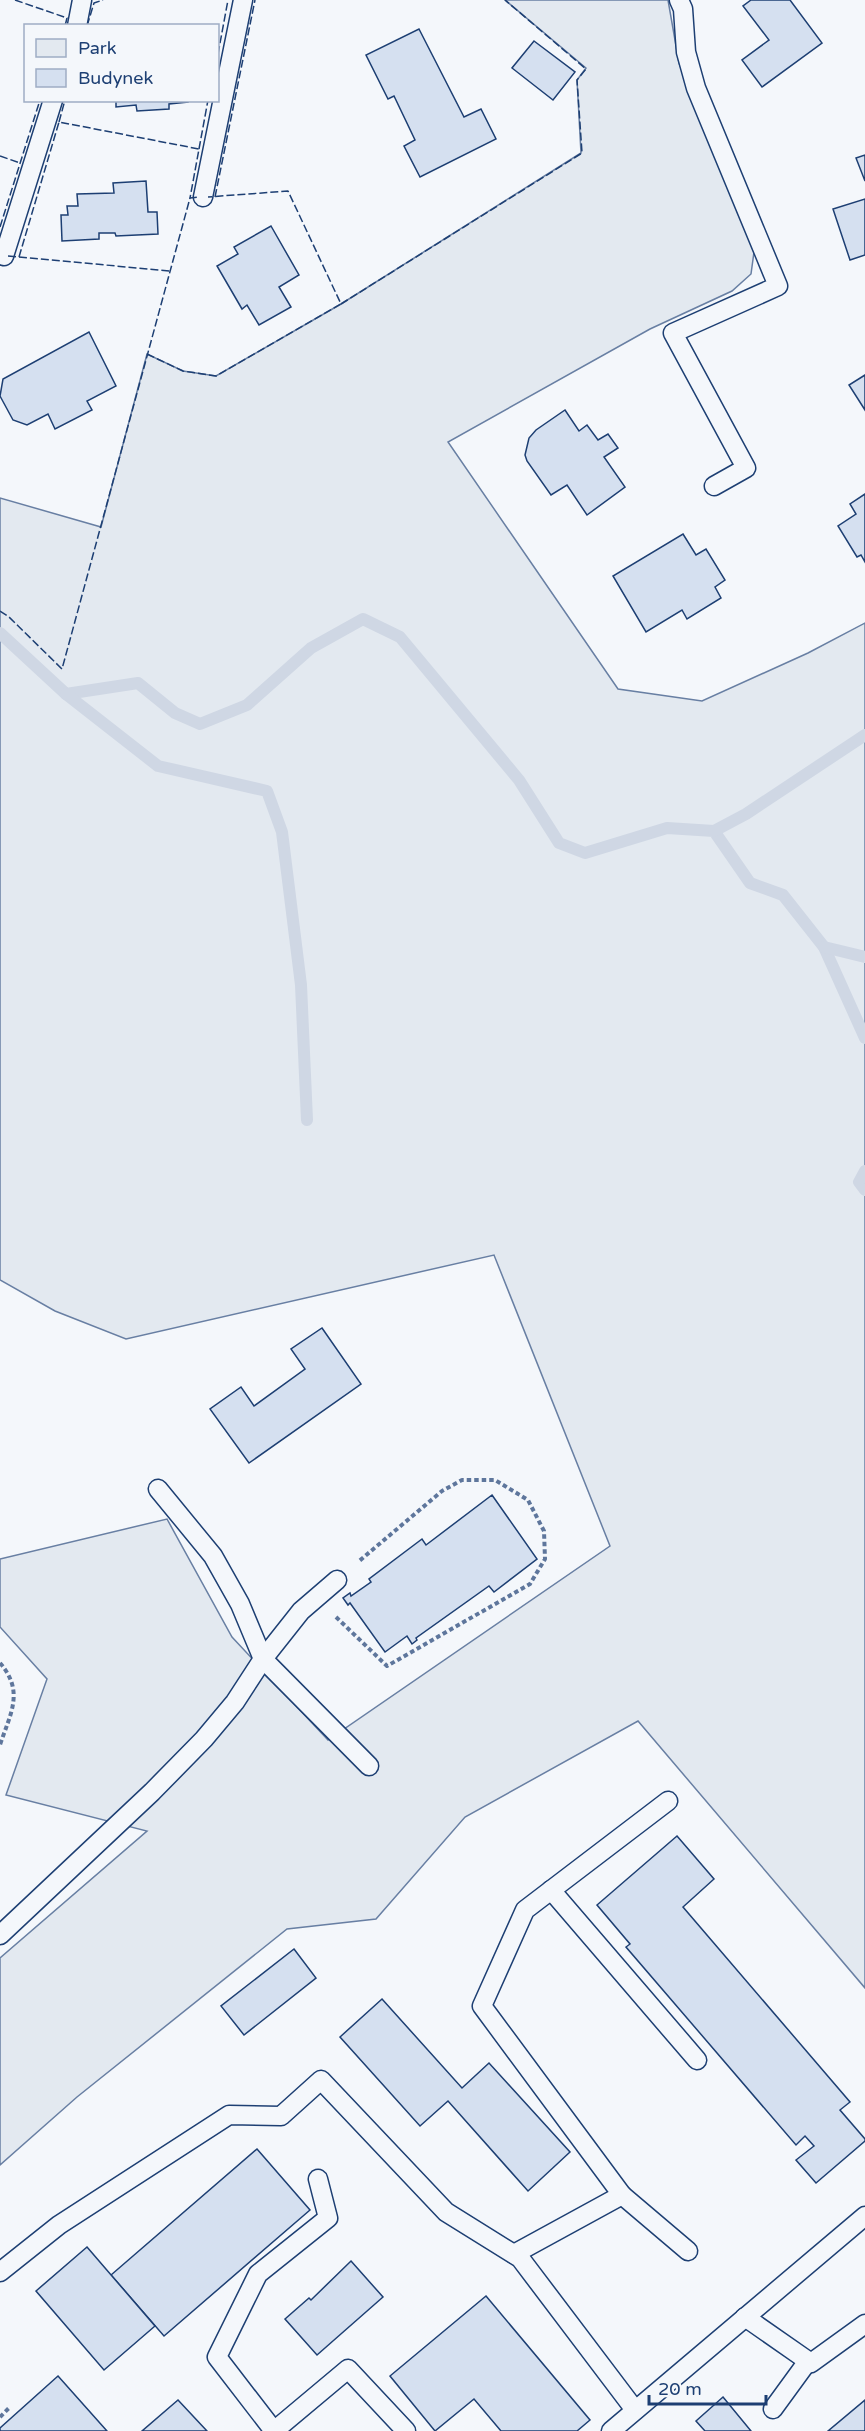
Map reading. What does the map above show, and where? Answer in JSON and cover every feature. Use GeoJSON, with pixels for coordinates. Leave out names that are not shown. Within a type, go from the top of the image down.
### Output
{"type":"FeatureCollection","features":[{"type":"Feature","properties":{"kind":"lane"},"geometry":{"type":"LineString","coordinates":[[77,24],[82,0]]}},
{"type":"Feature","properties":{"kind":"lane"},"geometry":{"type":"LineString","coordinates":[[203,197],[243,0]]}},
{"type":"Feature","properties":{"kind":"lane"},"geometry":{"type":"LineString","coordinates":[[679,0],[683,9],[686,52],[696,88],[778,286],[673,333],[746,468],[714,486]]}},
{"type":"Feature","properties":{"kind":"lane"},"geometry":{"type":"LineString","coordinates":[[4,256],[52,102]]}},
{"type":"Feature","properties":{"kind":"lane"},"geometry":{"type":"LineString","coordinates":[[158,1489],[213,1556],[240,1604],[263,1659],[369,1766]]}},
{"type":"Feature","properties":{"kind":"lane"},"geometry":{"type":"LineString","coordinates":[[0,1935],[152,1792],[204,1739],[236,1702],[263,1659],[301,1611],[337,1580]]}},
{"type":"Feature","properties":{"kind":"lane"},"geometry":{"type":"LineString","coordinates":[[668,1801],[525,1910],[482,2006],[622,2195],[688,2251]]}},
{"type":"Feature","properties":{"kind":"lane"},"geometry":{"type":"LineString","coordinates":[[551,1890],[697,2060]]}},
{"type":"Feature","properties":{"kind":"lane"},"geometry":{"type":"LineString","coordinates":[[0,2272],[58,2225],[229,2115],[281,2116],[321,2080],[446,2212],[520,2258],[635,2410]]}},
{"type":"Feature","properties":{"kind":"lane"},"geometry":{"type":"LineString","coordinates":[[318,2179],[328,2218],[258,2274],[217,2357],[274,2431],[348,2369],[406,2431]]}},
{"type":"Feature","properties":{"kind":"lane"},"geometry":{"type":"LineString","coordinates":[[514,2254],[622,2195]]}},
{"type":"Feature","properties":{"kind":"lane"},"geometry":{"type":"LineString","coordinates":[[611,2431],[865,2216]]}},
{"type":"Feature","properties":{"kind":"lane"},"geometry":{"type":"LineString","coordinates":[[745,2317],[811,2363],[865,2324]]}},
{"type":"Feature","properties":{"kind":"lane"},"geometry":{"type":"LineString","coordinates":[[773,2409],[808,2361]]}},
{"type":"Feature","properties":{"kind":"path"},"geometry":{"type":"LineString","coordinates":[[316,1598],[387,1666],[530,1584],[545,1558],[544,1531],[528,1500],[495,1480],[462,1480],[442,1491],[337,1580]]}},
{"type":"Feature","properties":{"kind":"path"},"geometry":{"type":"LineString","coordinates":[[0,1663],[12,1682],[15,1697],[0,1745]]}},
{"type":"Feature","properties":{"kind":"path"},"geometry":{"type":"LineString","coordinates":[[0,2417],[10,2407]]}},
{"type":"Feature","properties":{"kind":"green space"},"geometry":{"type":"Polygon","coordinates":[[[505,0],[668,0],[679,63],[754,252],[751,274],[732,291],[650,329],[448,442],[618,689],[702,701],[808,653],[865,623],[865,1988],[638,1721],[465,1817],[376,1919],[287,1929],[77,2097],[0,2165],[0,1958],[147,1831],[6,1795],[47,1679],[0,1627],[0,1559],[167,1519],[232,1637],[328,1740],[610,1546],[494,1255],[126,1339],[55,1311],[0,1280],[0,498],[101,527],[147,354],[183,371],[216,376],[341,304],[581,153],[577,80],[586,68],[505,0]]]}},
{"type":"Feature","properties":{"kind":"building"},"geometry":{"type":"Polygon","coordinates":[[[751,0],[790,0],[822,43],[762,87],[742,60],[769,40],[743,6],[751,0]]]}},
{"type":"Feature","properties":{"kind":"building"},"geometry":{"type":"Polygon","coordinates":[[[419,29],[464,117],[481,109],[496,139],[420,177],[404,146],[415,140],[394,96],[388,99],[366,55],[419,29]]]}},
{"type":"Feature","properties":{"kind":"building"},"geometry":{"type":"Polygon","coordinates":[[[534,41],[575,72],[553,100],[512,68],[534,41]]]}},
{"type":"Feature","properties":{"kind":"building"},"geometry":{"type":"Polygon","coordinates":[[[116,102],[188,102],[169,104],[169,109],[137,111],[136,105],[116,107],[116,102]]]}},
{"type":"Feature","properties":{"kind":"building"},"geometry":{"type":"Polygon","coordinates":[[[865,155],[865,181],[856,158],[865,155]]]}},
{"type":"Feature","properties":{"kind":"building"},"geometry":{"type":"Polygon","coordinates":[[[146,181],[148,212],[157,212],[158,234],[116,236],[115,233],[99,233],[99,239],[62,241],[61,215],[68,215],[67,206],[78,206],[77,194],[114,193],[113,183],[146,181]]]}},
{"type":"Feature","properties":{"kind":"building"},"geometry":{"type":"Polygon","coordinates":[[[865,199],[865,255],[850,260],[833,209],[865,199]]]}},
{"type":"Feature","properties":{"kind":"building"},"geometry":{"type":"Polygon","coordinates":[[[271,226],[299,275],[279,287],[291,307],[259,325],[247,305],[242,309],[217,266],[238,254],[234,247],[271,226]]]}},
{"type":"Feature","properties":{"kind":"building"},"geometry":{"type":"Polygon","coordinates":[[[89,332],[116,386],[87,401],[92,410],[55,429],[48,414],[27,425],[13,420],[0,396],[3,379],[89,332]]]}},
{"type":"Feature","properties":{"kind":"building"},"geometry":{"type":"Polygon","coordinates":[[[865,375],[865,410],[849,385],[865,375]]]}},
{"type":"Feature","properties":{"kind":"building"},"geometry":{"type":"Polygon","coordinates":[[[565,410],[579,431],[587,425],[598,440],[608,434],[618,448],[604,457],[625,487],[587,515],[567,485],[551,495],[525,455],[529,438],[536,430],[565,410]]]}},
{"type":"Feature","properties":{"kind":"building"},"geometry":{"type":"Polygon","coordinates":[[[865,494],[865,562],[861,555],[857,557],[838,526],[856,514],[850,504],[865,494]]]}},
{"type":"Feature","properties":{"kind":"building"},"geometry":{"type":"Polygon","coordinates":[[[683,534],[696,555],[706,549],[725,580],[715,587],[721,598],[687,619],[682,610],[646,632],[613,576],[683,534]]]}},
{"type":"Feature","properties":{"kind":"building"},"geometry":{"type":"Polygon","coordinates":[[[322,1328],[361,1384],[249,1463],[210,1409],[241,1387],[254,1406],[305,1369],[291,1349],[322,1328]]]}},
{"type":"Feature","properties":{"kind":"building"},"geometry":{"type":"Polygon","coordinates":[[[492,1495],[537,1559],[494,1592],[489,1586],[416,1638],[417,1640],[412,1644],[407,1636],[385,1652],[350,1603],[348,1605],[343,1598],[350,1593],[351,1596],[371,1582],[369,1579],[422,1539],[426,1545],[492,1495]]]}},
{"type":"Feature","properties":{"kind":"building"},"geometry":{"type":"Polygon","coordinates":[[[677,1836],[714,1879],[683,1907],[850,2102],[840,2110],[865,2139],[816,2183],[796,2160],[814,2146],[805,2136],[796,2145],[626,1947],[630,1944],[597,1905],[677,1836]]]}},
{"type":"Feature","properties":{"kind":"building"},"geometry":{"type":"Polygon","coordinates":[[[294,1949],[316,1978],[244,2035],[221,2006],[294,1949]]]}},
{"type":"Feature","properties":{"kind":"building"},"geometry":{"type":"Polygon","coordinates":[[[382,1999],[462,2088],[489,2063],[570,2152],[528,2191],[448,2101],[420,2126],[340,2037],[382,1999]]]}},
{"type":"Feature","properties":{"kind":"building"},"geometry":{"type":"Polygon","coordinates":[[[257,2149],[310,2210],[164,2336],[111,2275],[257,2149]]]}},
{"type":"Feature","properties":{"kind":"building"},"geometry":{"type":"Polygon","coordinates":[[[87,2247],[155,2326],[104,2370],[36,2291],[87,2247]]]}},
{"type":"Feature","properties":{"kind":"building"},"geometry":{"type":"Polygon","coordinates":[[[351,2261],[383,2297],[317,2355],[285,2319],[309,2298],[311,2300],[351,2261]]]}},
{"type":"Feature","properties":{"kind":"building"},"geometry":{"type":"Polygon","coordinates":[[[486,2296],[590,2420],[577,2431],[501,2431],[474,2399],[435,2431],[390,2376],[486,2296]]]}},
{"type":"Feature","properties":{"kind":"building"},"geometry":{"type":"Polygon","coordinates":[[[58,2376],[107,2431],[0,2431],[0,2428],[58,2376]]]}},
{"type":"Feature","properties":{"kind":"building"},"geometry":{"type":"Polygon","coordinates":[[[723,2397],[751,2431],[705,2431],[696,2421],[723,2397]]]}},
{"type":"Feature","properties":{"kind":"building"},"geometry":{"type":"Polygon","coordinates":[[[178,2400],[207,2431],[142,2431],[178,2400]]]}},
{"type":"Feature","properties":{"kind":"building"},"geometry":{"type":"Polygon","coordinates":[[[865,2400],[865,2431],[828,2431],[865,2400]]]}},
{"type":"Feature","properties":{"kind":"waterway"},"geometry":{"type":"LineString","coordinates":[[0,633],[66,694],[138,683],[175,713],[200,724],[247,705],[311,648],[363,619],[400,637],[519,780],[559,843],[585,853],[667,828],[714,831],[750,883],[783,895],[824,947],[865,1038]]}},
{"type":"Feature","properties":{"kind":"waterway"},"geometry":{"type":"LineString","coordinates":[[66,694],[158,766],[267,791],[282,832],[301,985],[307,1120]]}},
{"type":"Feature","properties":{"kind":"waterway"},"geometry":{"type":"LineString","coordinates":[[714,831],[746,814],[865,735]]}},
{"type":"Feature","properties":{"kind":"waterway"},"geometry":{"type":"LineString","coordinates":[[824,947],[865,957]]}},
{"type":"Feature","properties":{"kind":"waterway"},"geometry":{"type":"LineString","coordinates":[[865,1171],[859,1182],[865,1190]]}},
{"type":"Feature","properties":{"kind":"fence"},"geometry":{"type":"LineString","coordinates":[[15,0],[67,18],[66,24]]}},
{"type":"Feature","properties":{"kind":"fence"},"geometry":{"type":"LineString","coordinates":[[88,24],[94,3],[103,0]]}},
{"type":"Feature","properties":{"kind":"fence"},"geometry":{"type":"LineString","coordinates":[[219,49],[228,0]]}},
{"type":"Feature","properties":{"kind":"fence"},"geometry":{"type":"LineString","coordinates":[[215,197],[255,0]]}},
{"type":"Feature","properties":{"kind":"fence"},"geometry":{"type":"LineString","coordinates":[[341,304],[582,153],[577,80],[586,69],[505,0]]}},
{"type":"Feature","properties":{"kind":"fence"},"geometry":{"type":"LineString","coordinates":[[0,227],[39,102]]}},
{"type":"Feature","properties":{"kind":"fence"},"geometry":{"type":"LineString","coordinates":[[59,122],[64,102]]}},
{"type":"Feature","properties":{"kind":"fence"},"geometry":{"type":"LineString","coordinates":[[199,149],[208,102]]}},
{"type":"Feature","properties":{"kind":"fence"},"geometry":{"type":"LineString","coordinates":[[19,257],[59,122],[199,149],[190,198]]}},
{"type":"Feature","properties":{"kind":"fence"},"geometry":{"type":"LineString","coordinates":[[0,156],[20,163]]}},
{"type":"Feature","properties":{"kind":"fence"},"geometry":{"type":"LineString","coordinates":[[147,354],[183,371],[216,376],[341,304],[288,191],[208,197]]}},
{"type":"Feature","properties":{"kind":"fence"},"geometry":{"type":"LineString","coordinates":[[0,611],[62,669],[190,198],[199,197]]}},
{"type":"Feature","properties":{"kind":"fence"},"geometry":{"type":"LineString","coordinates":[[8,256],[170,271]]}}]}
